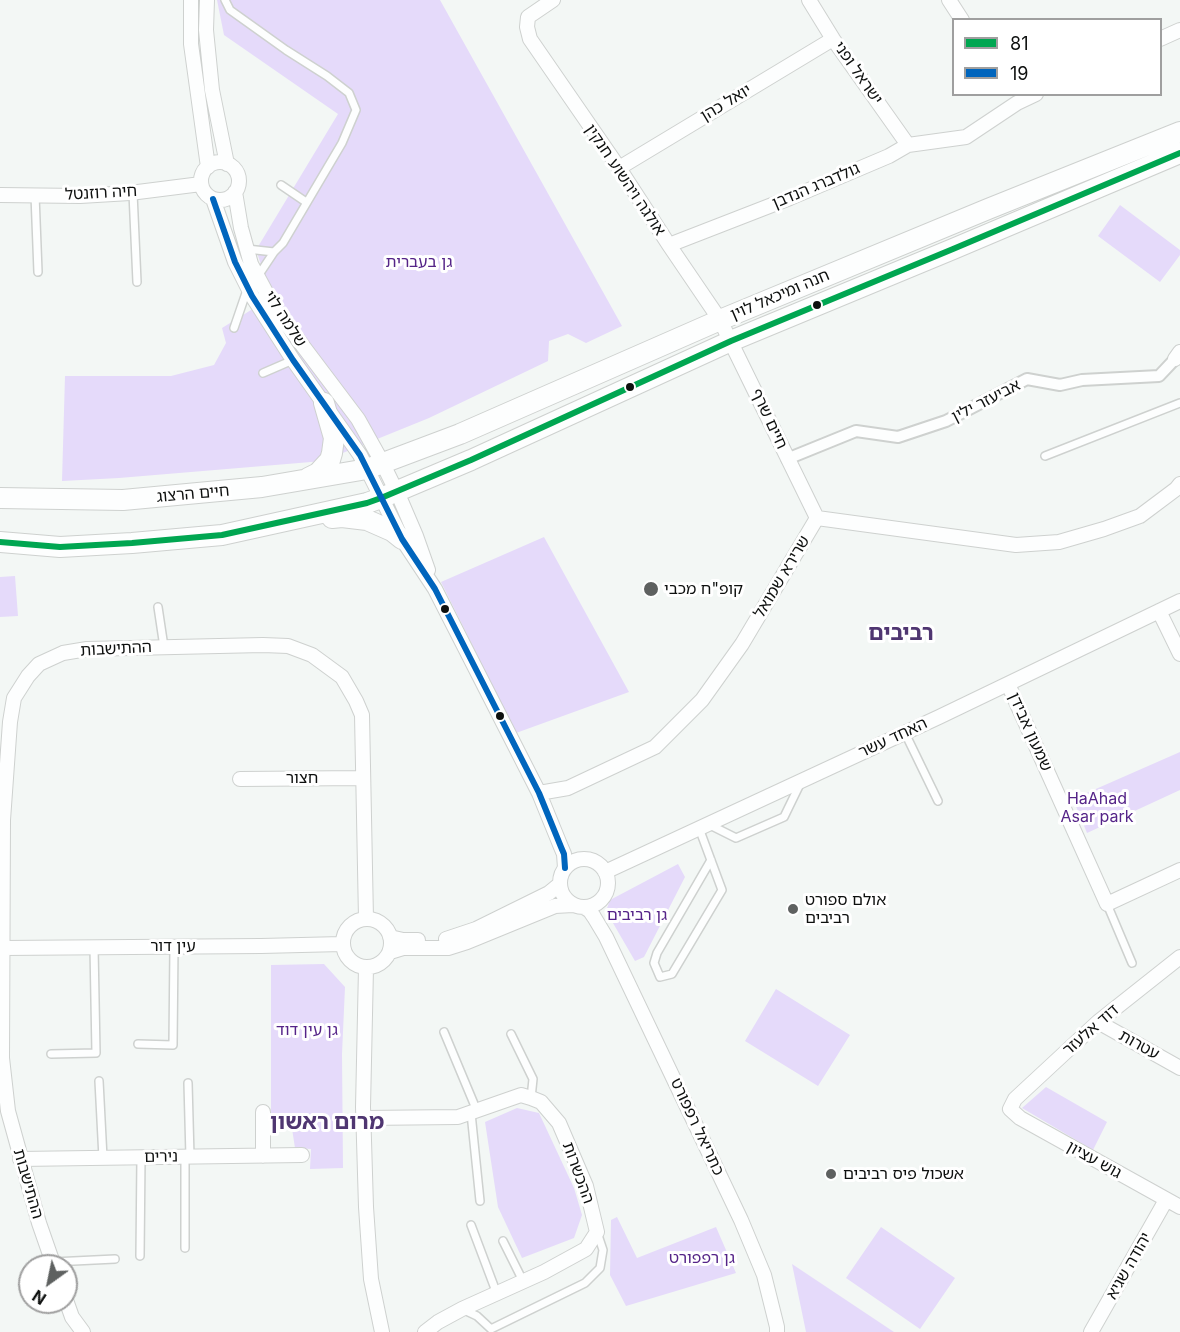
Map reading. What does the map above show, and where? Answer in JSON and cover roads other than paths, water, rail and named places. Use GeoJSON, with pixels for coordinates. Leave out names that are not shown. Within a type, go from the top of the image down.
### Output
{"type":"FeatureCollection","features":[{"type":"Feature","properties":{"kind":"main road","name":"חנה ומיכאל לוין"},"geometry":{"type":"LineString","coordinates":[[374,466],[460,434],[720,320],[1180,132]]}},
{"type":"Feature","properties":{"kind":"main road","name":"חנה ומיכאל לוין"},"geometry":{"type":"LineString","coordinates":[[388,495],[471,460],[731,341],[1180,153]]}},
{"type":"Feature","properties":{"kind":"main road"},"geometry":{"type":"LineString","coordinates":[[301,481],[318,473],[330,460],[334,438],[324,403]]}},
{"type":"Feature","properties":{"kind":"main road","name":"חיים הרצוג"},"geometry":{"type":"LineString","coordinates":[[0,498],[123,500],[301,481],[374,466]]}},
{"type":"Feature","properties":{"kind":"main road"},"geometry":{"type":"LineString","coordinates":[[0,552],[222,535],[367,503],[388,495]]}},
{"type":"Feature","properties":{"kind":"main road"},"geometry":{"type":"LineString","coordinates":[[270,524],[342,517],[367,520],[392,531],[402,539]]}},
{"type":"Feature","properties":{"kind":"main road"},"geometry":{"type":"LineString","coordinates":[[0,542],[60,547]]}},
{"type":"Feature","properties":{"kind":"street"},"geometry":{"type":"LineString","coordinates":[[191,0],[191,44],[208,167]]}},
{"type":"Feature","properties":{"kind":"street"},"geometry":{"type":"LineString","coordinates":[[207,0],[206,30],[212,90],[226,164]]}},
{"type":"Feature","properties":{"kind":"street","name":"אולגה ויהשוע חנקין"},"geometry":{"type":"LineString","coordinates":[[554,0],[528,17],[527,27],[530,39],[720,320]]}},
{"type":"Feature","properties":{"kind":"street","name":"ישראל ופני"},"geometry":{"type":"LineString","coordinates":[[809,0],[833,39],[908,145]]}},
{"type":"Feature","properties":{"kind":"street"},"geometry":{"type":"LineString","coordinates":[[949,0],[961,18]]}},
{"type":"Feature","properties":{"kind":"street"},"geometry":{"type":"LineString","coordinates":[[1162,39],[1180,30]]}},
{"type":"Feature","properties":{"kind":"street","name":"יואל כהן"},"geometry":{"type":"LineString","coordinates":[[619,168],[833,39]]}},
{"type":"Feature","properties":{"kind":"street","name":"גולדברג הנדבן"},"geometry":{"type":"LineString","coordinates":[[669,245],[790,198],[889,156],[908,145],[966,137],[1014,99]]}},
{"type":"Feature","properties":{"kind":"street"},"geometry":{"type":"LineString","coordinates":[[219,163],[226,164],[238,175],[238,187],[225,200],[213,199],[207,195],[201,184],[204,172],[208,167],[219,163]]}},
{"type":"Feature","properties":{"kind":"street","name":"חיה רוזנטל"},"geometry":{"type":"LineString","coordinates":[[0,195],[80,196],[133,193],[201,184]]}},
{"type":"Feature","properties":{"kind":"street","name":"שלמה לוי"},"geometry":{"type":"LineString","coordinates":[[235,192],[241,228],[251,264],[275,309],[358,419],[374,466]]}},
{"type":"Feature","properties":{"kind":"street","name":"שלמה לוי"},"geometry":{"type":"LineString","coordinates":[[213,199],[235,262],[252,296],[293,360],[360,455],[374,466]]}},
{"type":"Feature","properties":{"kind":"street","name":"חיים שרף"},"geometry":{"type":"LineString","coordinates":[[720,320],[817,518]]}},
{"type":"Feature","properties":{"kind":"street","name":"אביעזר ילין"},"geometry":{"type":"LineString","coordinates":[[788,459],[855,431],[898,437],[946,421],[1027,379],[1060,385],[1082,380],[1159,376],[1178,356]]}},
{"type":"Feature","properties":{"kind":"street"},"geometry":{"type":"LineString","coordinates":[[374,466],[388,495],[402,539],[435,589],[539,793],[564,854],[565,868]]}},
{"type":"Feature","properties":{"kind":"street","name":"שרירא שמואל"},"geometry":{"type":"LineString","coordinates":[[539,793],[568,788],[655,747],[702,700],[742,644],[817,518],[1016,545],[1059,542],[1140,516],[1180,484]]}},
{"type":"Feature","properties":{"kind":"street"},"geometry":{"type":"LineString","coordinates":[[388,495],[416,536],[435,589]]}},
{"type":"Feature","properties":{"kind":"street","name":"האחד עשר"},"geometry":{"type":"LineString","coordinates":[[605,872],[905,733],[1180,601]]}},
{"type":"Feature","properties":{"kind":"street"},"geometry":{"type":"LineString","coordinates":[[1159,611],[1180,654]]}},
{"type":"Feature","properties":{"kind":"street","name":"ההתישבות"},"geometry":{"type":"LineString","coordinates":[[50,1254],[20,1159],[8,1111],[2,1058],[3,820],[10,722],[14,698],[39,664],[63,653],[87,649],[288,646],[312,655],[342,677],[362,715],[366,919]]}},
{"type":"Feature","properties":{"kind":"street","name":"שמעון אבידן"},"geometry":{"type":"LineString","coordinates":[[1008,684],[1107,904]]}},
{"type":"Feature","properties":{"kind":"street","name":"חצור"},"geometry":{"type":"LineString","coordinates":[[240,779],[363,778]]}},
{"type":"Feature","properties":{"kind":"street"},"geometry":{"type":"LineString","coordinates":[[554,830],[569,851],[579,859]]}},
{"type":"Feature","properties":{"kind":"street"},"geometry":{"type":"LineString","coordinates":[[390,952],[403,948],[448,948],[555,906],[578,906],[592,906],[603,898],[608,885],[605,872],[597,863],[585,859],[573,861],[565,868],[560,884],[564,897],[578,906]]}},
{"type":"Feature","properties":{"kind":"street"},"geometry":{"type":"LineString","coordinates":[[1107,904],[1180,870]]}},
{"type":"Feature","properties":{"kind":"street"},"geometry":{"type":"LineString","coordinates":[[390,937],[411,940],[447,939],[476,929],[549,893],[560,884]]}},
{"type":"Feature","properties":{"kind":"street","name":"כתריאל רפפורט"},"geometry":{"type":"LineString","coordinates":[[598,902],[601,927]]}},
{"type":"Feature","properties":{"kind":"street","name":"כתריאל רפפורט"},"geometry":{"type":"LineString","coordinates":[[578,906],[590,911],[601,927],[741,1220],[764,1275],[777,1332]]}},
{"type":"Feature","properties":{"kind":"street"},"geometry":{"type":"LineString","coordinates":[[366,919],[381,924],[387,929],[390,937],[390,952],[380,964],[374,967],[366,968],[352,963],[342,944],[352,924],[366,919]]}},
{"type":"Feature","properties":{"kind":"street","name":"עין דור"},"geometry":{"type":"LineString","coordinates":[[3,948],[342,944]]}},
{"type":"Feature","properties":{"kind":"street","name":"דוד אלעזר"},"geometry":{"type":"LineString","coordinates":[[1010,1109],[1015,1099],[1098,1022],[1179,957]]}},
{"type":"Feature","properties":{"kind":"street"},"geometry":{"type":"LineString","coordinates":[[366,968],[364,1118],[366,1207],[370,1279],[382,1332]]}},
{"type":"Feature","properties":{"kind":"street","name":"עטרות"},"geometry":{"type":"LineString","coordinates":[[1098,1022],[1180,1068]]}},
{"type":"Feature","properties":{"kind":"street"},"geometry":{"type":"LineString","coordinates":[[364,1118],[458,1118],[521,1095],[531,1098]]}},
{"type":"Feature","properties":{"kind":"street","name":"ההכשרות"},"geometry":{"type":"LineString","coordinates":[[531,1098],[541,1101],[559,1123],[586,1186],[597,1232]]}},
{"type":"Feature","properties":{"kind":"street","name":"גוש עציון"},"geometry":{"type":"LineString","coordinates":[[1010,1109],[1020,1118],[1180,1207]]}},
{"type":"Feature","properties":{"kind":"street"},"geometry":{"type":"LineString","coordinates":[[263,1112],[263,1155]]}},
{"type":"Feature","properties":{"kind":"street","name":"נירים"},"geometry":{"type":"LineString","coordinates":[[20,1159],[302,1155]]}},
{"type":"Feature","properties":{"kind":"street","name":"יהודה שגיא"},"geometry":{"type":"LineString","coordinates":[[1091,1332],[1166,1200]]}},
{"type":"Feature","properties":{"kind":"street"},"geometry":{"type":"LineString","coordinates":[[425,1332],[462,1309],[544,1272],[586,1249],[597,1232]]}},
{"type":"Feature","properties":{"kind":"street"},"geometry":{"type":"LineString","coordinates":[[71,1314],[83,1332]]}},
{"type":"Feature","properties":{"kind":"street"},"geometry":{"type":"LineString","coordinates":[[388,1332],[394,1332]]}},
{"type":"Feature","properties":{"kind":"lane"},"geometry":{"type":"LineString","coordinates":[[225,0],[230,10],[349,93],[356,110],[342,143],[283,243],[258,276]]}},
{"type":"Feature","properties":{"kind":"lane"},"geometry":{"type":"LineString","coordinates":[[281,185],[306,202]]}},
{"type":"Feature","properties":{"kind":"lane"},"geometry":{"type":"LineString","coordinates":[[133,193],[137,282]]}},
{"type":"Feature","properties":{"kind":"lane"},"geometry":{"type":"LineString","coordinates":[[35,195],[38,272]]}},
{"type":"Feature","properties":{"kind":"lane"},"geometry":{"type":"LineString","coordinates":[[246,249],[274,252]]}},
{"type":"Feature","properties":{"kind":"lane"},"geometry":{"type":"LineString","coordinates":[[234,328],[248,287]]}},
{"type":"Feature","properties":{"kind":"lane"},"geometry":{"type":"LineString","coordinates":[[263,373],[293,360]]}},
{"type":"Feature","properties":{"kind":"lane"},"geometry":{"type":"LineString","coordinates":[[1046,456],[1180,403]]}},
{"type":"Feature","properties":{"kind":"lane"},"geometry":{"type":"LineString","coordinates":[[158,607],[164,647]]}},
{"type":"Feature","properties":{"kind":"lane"},"geometry":{"type":"LineString","coordinates":[[905,733],[938,801]]}},
{"type":"Feature","properties":{"kind":"lane"},"geometry":{"type":"LineString","coordinates":[[703,826],[736,838],[784,817],[802,780]]}},
{"type":"Feature","properties":{"kind":"lane"},"geometry":{"type":"LineString","coordinates":[[703,826],[711,860],[722,890],[672,974],[660,977],[654,963],[657,953],[711,860]]}},
{"type":"Feature","properties":{"kind":"lane"},"geometry":{"type":"LineString","coordinates":[[1107,904],[1132,963]]}},
{"type":"Feature","properties":{"kind":"lane"},"geometry":{"type":"LineString","coordinates":[[138,1044],[173,1045],[174,946]]}},
{"type":"Feature","properties":{"kind":"lane"},"geometry":{"type":"LineString","coordinates":[[51,1054],[96,1053],[94,947]]}},
{"type":"Feature","properties":{"kind":"lane"},"geometry":{"type":"LineString","coordinates":[[444,1032],[474,1112],[480,1201]]}},
{"type":"Feature","properties":{"kind":"lane"},"geometry":{"type":"LineString","coordinates":[[511,1034],[533,1080],[531,1098]]}},
{"type":"Feature","properties":{"kind":"lane"},"geometry":{"type":"LineString","coordinates":[[99,1081],[103,1158]]}},
{"type":"Feature","properties":{"kind":"lane"},"geometry":{"type":"LineString","coordinates":[[185,1248],[188,1083]]}},
{"type":"Feature","properties":{"kind":"lane"},"geometry":{"type":"LineString","coordinates":[[140,1256],[141,1157]]}},
{"type":"Feature","properties":{"kind":"lane"},"geometry":{"type":"LineString","coordinates":[[471,1226],[496,1294]]}},
{"type":"Feature","properties":{"kind":"lane"},"geometry":{"type":"LineString","coordinates":[[462,1309],[477,1316],[489,1330],[585,1283],[600,1268],[603,1250],[597,1232]]}},
{"type":"Feature","properties":{"kind":"lane"},"geometry":{"type":"LineString","coordinates":[[503,1241],[523,1281]]}},
{"type":"Feature","properties":{"kind":"lane"},"geometry":{"type":"LineString","coordinates":[[78,1262],[115,1259]]}},
{"type":"Feature","properties":{"kind":"place","name":"קופ\"ח מכבי"},"geometry":{"type":"Point","coordinates":[651,589]}},
{"type":"Feature","properties":{"kind":"place","name":"אולם ספורט רביבים"},"geometry":{"type":"Point","coordinates":[793,909]}},
{"type":"Feature","properties":{"kind":"place","name":"אשכול פיס רביבים"},"geometry":{"type":"Point","coordinates":[831,1174]}},
{"type":"Feature","properties":{"kind":"district","name":"רביבים"},"geometry":{"type":"Point","coordinates":[901,633]}},
{"type":"Feature","properties":{"kind":"district","name":"מרום ראשון"},"geometry":{"type":"Point","coordinates":[327,1122]}},
{"type":"Feature","properties":{"kind":"park label","name":"גן בעברית"},"geometry":{"type":"Point","coordinates":[419,262]}},
{"type":"Feature","properties":{"kind":"park label","name":"HaAhad Asar park"},"geometry":{"type":"Point","coordinates":[1097,808]}},
{"type":"Feature","properties":{"kind":"park label","name":"גן רביבים"},"geometry":{"type":"Point","coordinates":[637,915]}},
{"type":"Feature","properties":{"kind":"park label","name":"גן עין דוד"},"geometry":{"type":"Point","coordinates":[307,1030]}},
{"type":"Feature","properties":{"kind":"park label","name":"גן רפפורט"},"geometry":{"type":"Point","coordinates":[702,1258]}}]}
